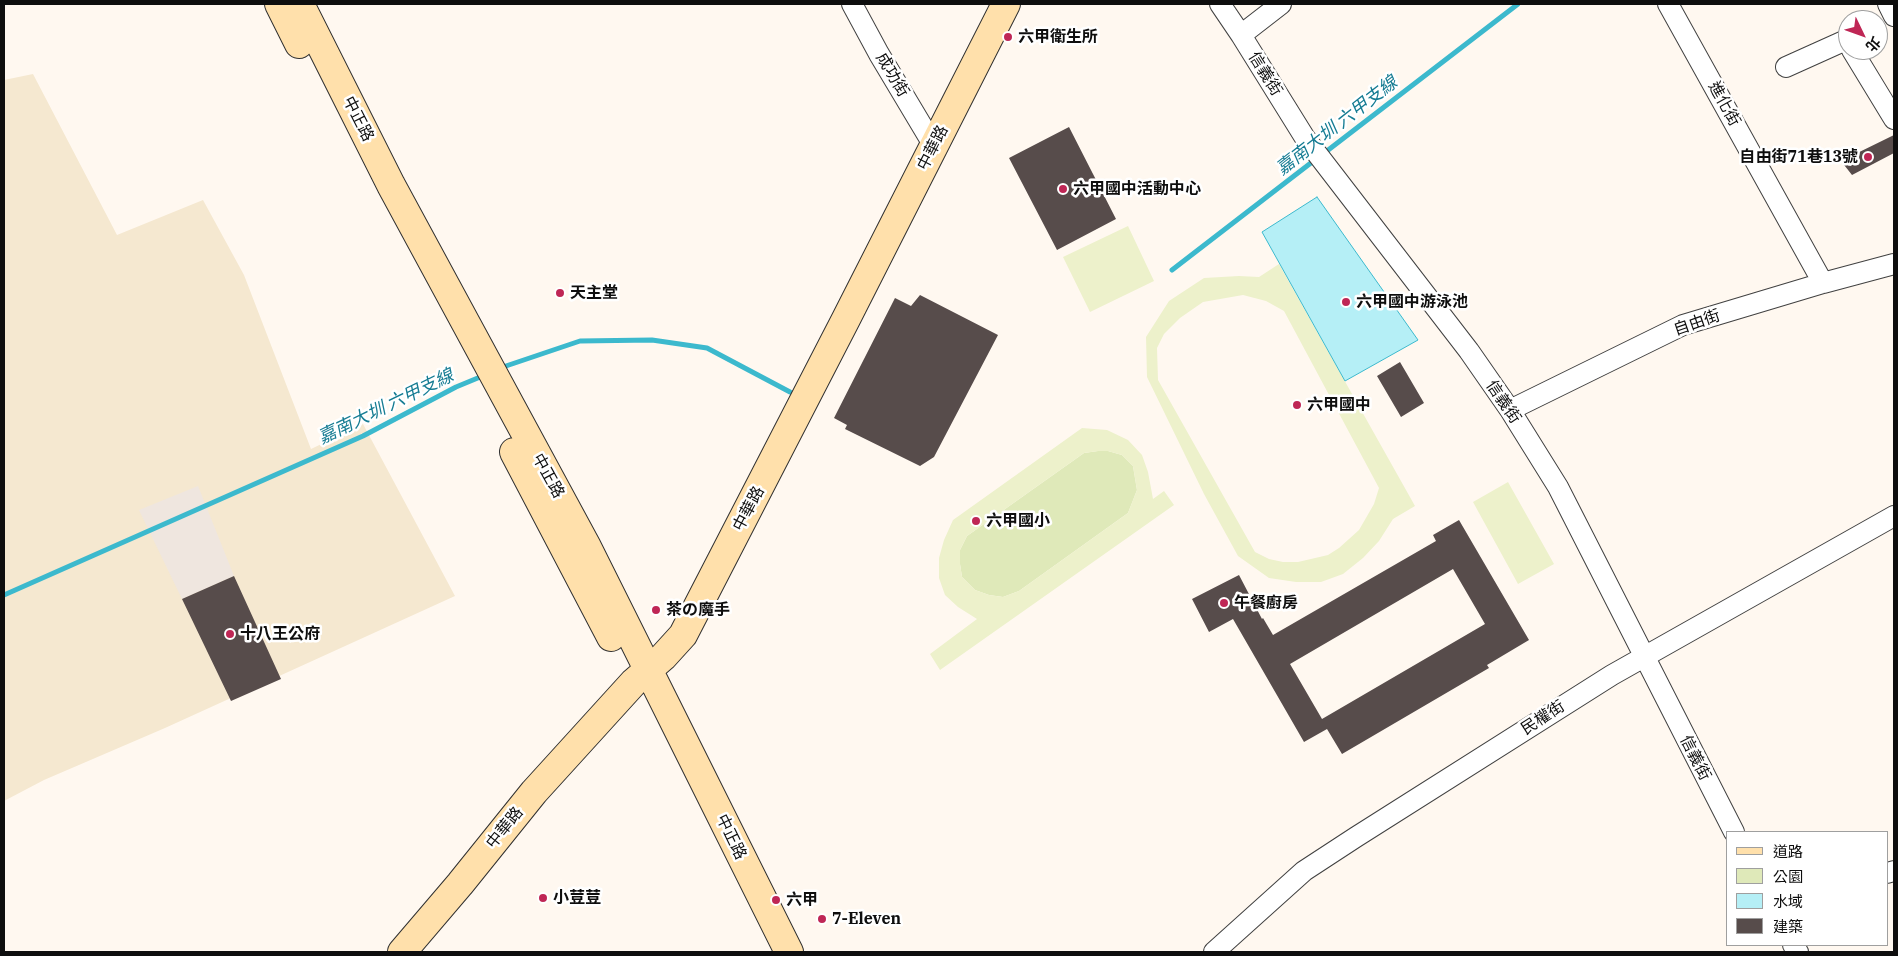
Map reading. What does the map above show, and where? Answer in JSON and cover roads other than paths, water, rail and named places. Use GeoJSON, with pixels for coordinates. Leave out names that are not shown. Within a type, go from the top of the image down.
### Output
{"type":"FeatureCollection","features":[{"type":"Feature","properties":{"kind":"main road","name":"中正路"},"geometry":{"type":"LineString","coordinates":[[279,4],[789,952]]}},
{"type":"Feature","properties":{"kind":"main road","name":"中正路"},"geometry":{"type":"LineString","coordinates":[[300,4],[391,184],[587,546],[641,675],[767,952]]}},
{"type":"Feature","properties":{"kind":"main road","name":"中華路"},"geometry":{"type":"LineString","coordinates":[[402,952],[534,792],[641,675],[662,657],[682,635],[1006,4]]}},
{"type":"Feature","properties":{"kind":"street","name":"成功街"},"geometry":{"type":"LineString","coordinates":[[852,4],[879,54],[934,146]]}},
{"type":"Feature","properties":{"kind":"street","name":"信義街"},"geometry":{"type":"LineString","coordinates":[[1220,4],[1305,138],[1469,351],[1510,410],[1558,486],[1733,831]]}},
{"type":"Feature","properties":{"kind":"street"},"geometry":{"type":"LineString","coordinates":[[1241,35],[1281,4]]}},
{"type":"Feature","properties":{"kind":"street","name":"進化街"},"geometry":{"type":"LineString","coordinates":[[1668,4],[1823,283]]}},
{"type":"Feature","properties":{"kind":"street"},"geometry":{"type":"LineString","coordinates":[[1888,4],[1894,16]]}},
{"type":"Feature","properties":{"kind":"street"},"geometry":{"type":"LineString","coordinates":[[1786,67],[1838,44]]}},
{"type":"Feature","properties":{"kind":"street"},"geometry":{"type":"LineString","coordinates":[[1858,60],[1894,119]]}},
{"type":"Feature","properties":{"kind":"street","name":"自由街"},"geometry":{"type":"LineString","coordinates":[[1510,410],[1683,325],[1894,264]]}},
{"type":"Feature","properties":{"kind":"street","name":"民權街"},"geometry":{"type":"LineString","coordinates":[[1214,952],[1304,871],[1588,690],[1894,516]]}},
{"type":"Feature","properties":{"kind":"water","name":"六甲國中游泳池"},"geometry":{"type":"Polygon","coordinates":[[[1317,197],[1418,340],[1345,381],[1262,232],[1317,197]]]}},
{"type":"Feature","properties":{"kind":"waterway","name":"嘉南大圳 六甲支線"},"geometry":{"type":"LineString","coordinates":[[1323,154],[1518,4]]}},
{"type":"Feature","properties":{"kind":"waterway","name":"嘉南大圳 六甲支線"},"geometry":{"type":"LineString","coordinates":[[1172,270],[1316,159]]}},
{"type":"Feature","properties":{"kind":"waterway","name":"嘉南大圳 六甲支線"},"geometry":{"type":"LineString","coordinates":[[500,368],[580,341],[652,340],[707,348],[790,392]]}},
{"type":"Feature","properties":{"kind":"waterway","name":"嘉南大圳 六甲支線"},"geometry":{"type":"LineString","coordinates":[[4,595],[363,436],[456,387],[485,375]]}},
{"type":"Feature","properties":{"kind":"place","name":"六甲衛生所"},"geometry":{"type":"Point","coordinates":[1008,37]}},
{"type":"Feature","properties":{"kind":"place","name":"自由街71巷13號"},"geometry":{"type":"Point","coordinates":[1868,157]}},
{"type":"Feature","properties":{"kind":"place","name":"六甲國中活動中心"},"geometry":{"type":"Point","coordinates":[1063,189]}},
{"type":"Feature","properties":{"kind":"place","name":"天主堂"},"geometry":{"type":"Point","coordinates":[560,293]}},
{"type":"Feature","properties":{"kind":"place","name":"六甲國中游泳池"},"geometry":{"type":"Point","coordinates":[1346,302]}},
{"type":"Feature","properties":{"kind":"place","name":"六甲國中"},"geometry":{"type":"Point","coordinates":[1297,405]}},
{"type":"Feature","properties":{"kind":"place","name":"六甲國小"},"geometry":{"type":"Point","coordinates":[976,521]}},
{"type":"Feature","properties":{"kind":"place","name":"午餐廚房"},"geometry":{"type":"Point","coordinates":[1224,603]}},
{"type":"Feature","properties":{"kind":"place","name":"茶の魔手"},"geometry":{"type":"Point","coordinates":[656,610]}},
{"type":"Feature","properties":{"kind":"place","name":"十八王公府"},"geometry":{"type":"Point","coordinates":[230,634]}},
{"type":"Feature","properties":{"kind":"place","name":"小荳荳"},"geometry":{"type":"Point","coordinates":[543,898]}},
{"type":"Feature","properties":{"kind":"place","name":"六甲"},"geometry":{"type":"Point","coordinates":[776,900]}},
{"type":"Feature","properties":{"kind":"place","name":"7-Eleven"},"geometry":{"type":"Point","coordinates":[822,919]}}]}
